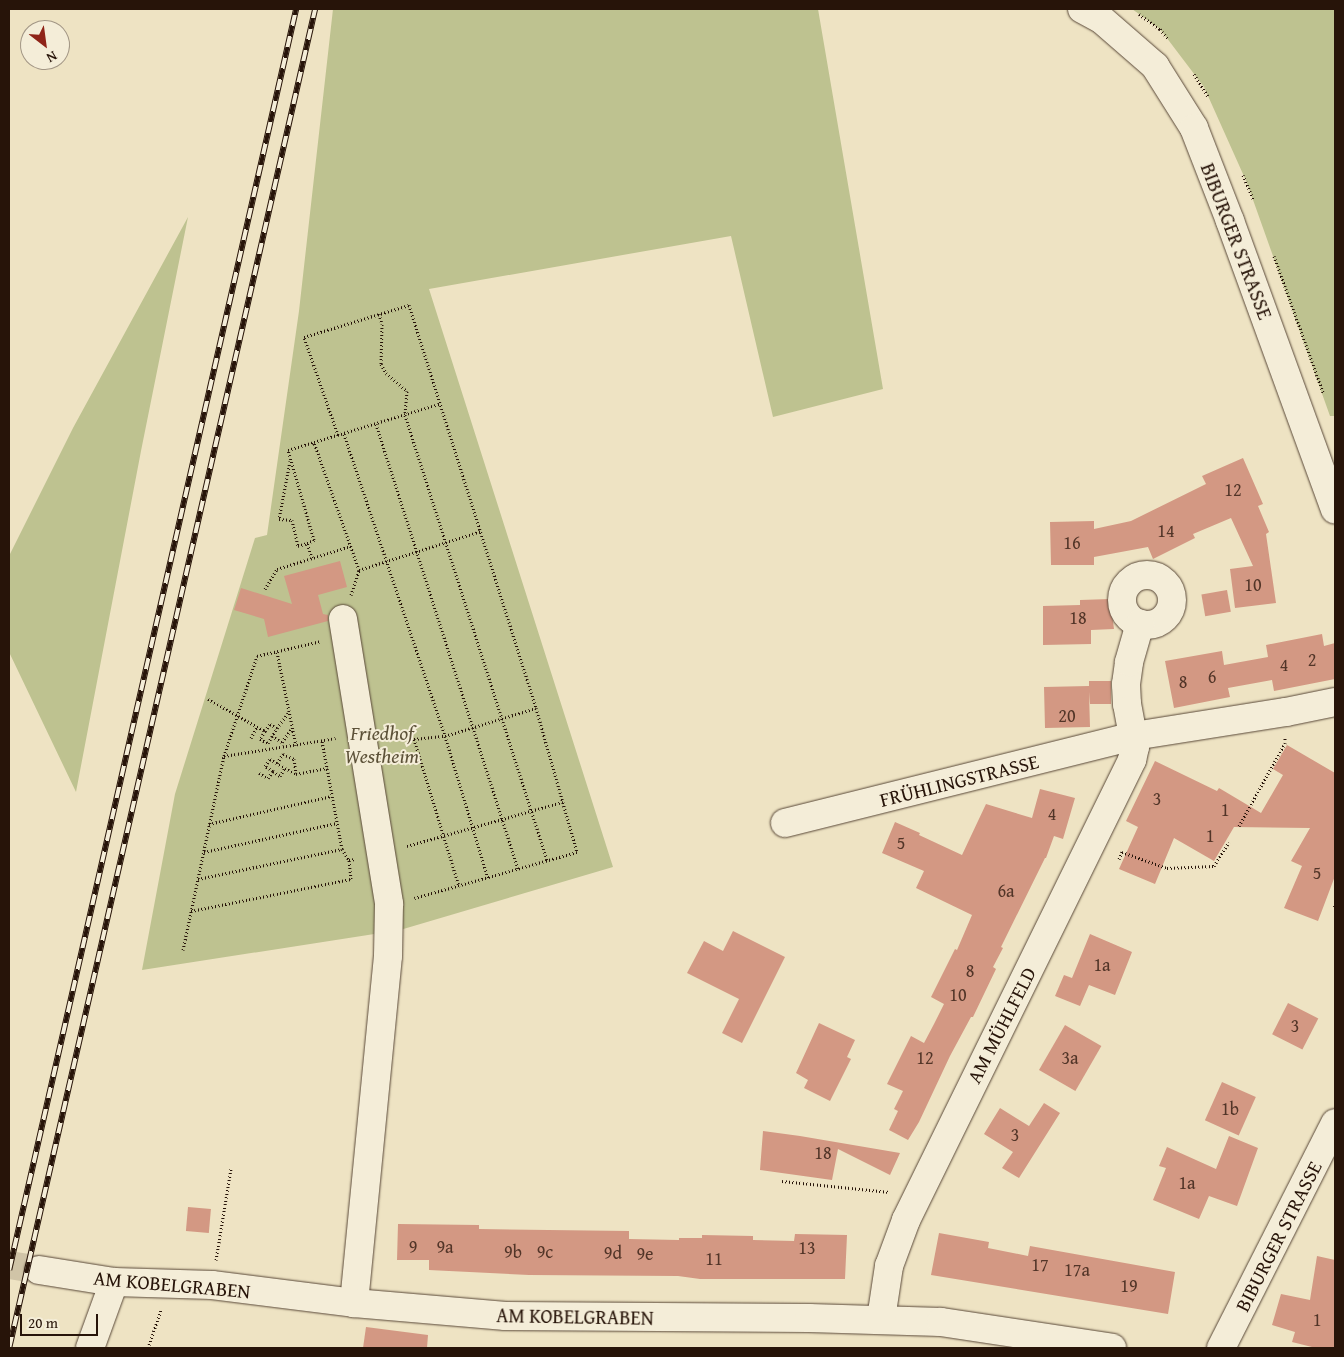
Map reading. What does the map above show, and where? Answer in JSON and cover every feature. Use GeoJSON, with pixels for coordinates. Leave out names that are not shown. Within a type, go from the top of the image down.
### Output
{"type":"FeatureCollection","features":[{"type":"Feature","properties":{"kind":"street","name":"BIBURGER STRASSE"},"geometry":{"type":"LineString","coordinates":[[1082,9],[1102,19],[1155,66],[1194,128],[1230,221],[1335,510]]}},
{"type":"Feature","properties":{"kind":"street"},"geometry":{"type":"LineString","coordinates":[[1134,736],[1127,704],[1126,684],[1129,662],[1140,624]]}},
{"type":"Feature","properties":{"kind":"street"},"geometry":{"type":"LineString","coordinates":[[345,627],[389,904],[388,956],[354,1303]]}},
{"type":"Feature","properties":{"kind":"street","name":"FRÜHLINGSTRASSE"},"geometry":{"type":"LineString","coordinates":[[785,823],[1134,736],[1286,712],[1335,702]]}},
{"type":"Feature","properties":{"kind":"street","name":"AM MÜHLFELD"},"geometry":{"type":"LineString","coordinates":[[881,1319],[888,1273],[895,1245],[917,1195],[1126,776],[1132,760],[1134,736]]}},
{"type":"Feature","properties":{"kind":"street","name":"BIBURGER STRASSE"},"geometry":{"type":"LineString","coordinates":[[1221,1348],[1335,1123]]}},
{"type":"Feature","properties":{"kind":"street","name":"AM KOBELGRABEN"},"geometry":{"type":"LineString","coordinates":[[39,1270],[114,1282],[212,1285],[354,1303],[505,1316],[881,1319],[941,1322],[1112,1348]]}},
{"type":"Feature","properties":{"kind":"street"},"geometry":{"type":"LineString","coordinates":[[90,1348],[114,1282]]}},
{"type":"Feature","properties":{"kind":"path"},"geometry":{"type":"LineString","coordinates":[[338,435],[304,337],[409,304],[536,708],[577,852],[518,870],[389,904]]}},
{"type":"Feature","properties":{"kind":"path"},"geometry":{"type":"LineString","coordinates":[[380,314],[382,324],[381,364],[386,373],[407,391],[405,415],[548,861]]}},
{"type":"Feature","properties":{"kind":"path"},"geometry":{"type":"LineString","coordinates":[[290,459],[279,519],[292,520],[298,546],[314,540],[288,450],[440,404]]}},
{"type":"Feature","properties":{"kind":"path"},"geometry":{"type":"LineString","coordinates":[[376,424],[518,870]]}},
{"type":"Feature","properties":{"kind":"path"},"geometry":{"type":"LineString","coordinates":[[344,434],[445,736],[488,878]]}},
{"type":"Feature","properties":{"kind":"path"},"geometry":{"type":"LineString","coordinates":[[183,950],[224,756],[257,656],[277,652],[345,627],[359,570],[314,442]]}},
{"type":"Feature","properties":{"kind":"path"},"geometry":{"type":"LineString","coordinates":[[359,570],[481,531]]}},
{"type":"Feature","properties":{"kind":"path"},"geometry":{"type":"LineString","coordinates":[[307,543],[312,558]]}},
{"type":"Feature","properties":{"kind":"path"},"geometry":{"type":"LineString","coordinates":[[264,589],[277,569],[351,546]]}},
{"type":"Feature","properties":{"kind":"path"},"geometry":{"type":"LineString","coordinates":[[277,652],[296,744]]}},
{"type":"Feature","properties":{"kind":"path"},"geometry":{"type":"LineString","coordinates":[[208,699],[265,731]]}},
{"type":"Feature","properties":{"kind":"path"},"geometry":{"type":"LineString","coordinates":[[224,756],[390,731],[414,739],[445,736],[536,708]]}},
{"type":"Feature","properties":{"kind":"path"},"geometry":{"type":"LineString","coordinates":[[277,728],[270,724],[260,739],[268,743],[289,712]]}},
{"type":"Feature","properties":{"kind":"path"},"geometry":{"type":"LineString","coordinates":[[1239,826],[1284,742],[1286,712]]}},
{"type":"Feature","properties":{"kind":"path"},"geometry":{"type":"LineString","coordinates":[[251,738],[257,726]]}},
{"type":"Feature","properties":{"kind":"path"},"geometry":{"type":"LineString","coordinates":[[272,736],[282,742],[292,728]]}},
{"type":"Feature","properties":{"kind":"path"},"geometry":{"type":"LineString","coordinates":[[414,739],[458,886]]}},
{"type":"Feature","properties":{"kind":"path"},"geometry":{"type":"LineString","coordinates":[[322,741],[342,848],[349,860]]}},
{"type":"Feature","properties":{"kind":"path"},"geometry":{"type":"LineString","coordinates":[[278,763],[283,754],[294,759],[296,774]]}},
{"type":"Feature","properties":{"kind":"path"},"geometry":{"type":"LineString","coordinates":[[285,768],[280,776],[265,766],[270,758],[296,774],[327,768]]}},
{"type":"Feature","properties":{"kind":"path"},"geometry":{"type":"LineString","coordinates":[[259,772],[268,778],[273,771]]}},
{"type":"Feature","properties":{"kind":"path"},"geometry":{"type":"LineString","coordinates":[[209,824],[332,796]]}},
{"type":"Feature","properties":{"kind":"path"},"geometry":{"type":"LineString","coordinates":[[204,852],[337,824]]}},
{"type":"Feature","properties":{"kind":"path"},"geometry":{"type":"LineString","coordinates":[[1119,859],[1122,852],[1168,868],[1214,866],[1229,842]]}},
{"type":"Feature","properties":{"kind":"path"},"geometry":{"type":"LineString","coordinates":[[198,879],[342,848]]}},
{"type":"Feature","properties":{"kind":"path"},"geometry":{"type":"LineString","coordinates":[[212,1285],[231,1168]]}},
{"type":"Feature","properties":{"kind":"path"},"geometry":{"type":"LineString","coordinates":[[782,1181],[917,1195]]}},
{"type":"Feature","properties":{"kind":"path"},"geometry":{"type":"LineString","coordinates":[[148,1348],[171,1284]]}},
{"type":"Feature","properties":{"kind":"green space","name":"Friedhof Westheim"},"geometry":{"type":"Polygon","coordinates":[[[333,9],[818,9],[883,389],[773,417],[731,236],[429,289],[613,867],[400,930],[142,970],[175,794],[255,538],[267,535],[299,311],[333,9]]]}},
{"type":"Feature","properties":{"kind":"green space"},"geometry":{"type":"Polygon","coordinates":[[[1132,9],[1335,9],[1335,416],[1330,416],[1247,183],[1204,87],[1160,29],[1132,9]]]}},
{"type":"Feature","properties":{"kind":"green space"},"geometry":{"type":"Polygon","coordinates":[[[188,217],[76,792],[9,652],[9,556],[73,428],[188,217]]]}},
{"type":"Feature","properties":{"kind":"building"},"geometry":{"type":"Polygon","coordinates":[[[1243,458],[1263,504],[1258,506],[1269,532],[1266,534],[1276,603],[1235,608],[1230,569],[1253,566],[1231,518],[1193,534],[1195,538],[1153,559],[1148,547],[1094,557],[1094,565],[1051,565],[1050,522],[1094,521],[1094,529],[1131,521],[1206,484],[1202,476],[1243,458]]]}},
{"type":"Feature","properties":{"kind":"building"},"geometry":{"type":"Polygon","coordinates":[[[340,561],[347,587],[318,595],[323,614],[328,615],[328,621],[268,637],[264,619],[234,610],[241,588],[292,604],[284,576],[340,561]]]}},
{"type":"Feature","properties":{"kind":"building"},"geometry":{"type":"Polygon","coordinates":[[[1227,590],[1231,612],[1205,616],[1201,595],[1227,590]]]}},
{"type":"Feature","properties":{"kind":"building"},"geometry":{"type":"Polygon","coordinates":[[[1110,599],[1114,629],[1091,630],[1091,644],[1043,645],[1043,606],[1080,605],[1080,600],[1110,599]]]}},
{"type":"Feature","properties":{"kind":"building"},"geometry":{"type":"Polygon","coordinates":[[[1322,634],[1324,646],[1335,643],[1335,679],[1274,691],[1272,680],[1228,688],[1230,697],[1174,708],[1165,661],[1222,651],[1224,665],[1268,657],[1266,645],[1322,634]]]}},
{"type":"Feature","properties":{"kind":"building"},"geometry":{"type":"Polygon","coordinates":[[[1089,681],[1111,681],[1111,704],[1090,704],[1089,692],[1090,727],[1045,728],[1044,687],[1089,686],[1089,681]]]}},
{"type":"Feature","properties":{"kind":"building"},"geometry":{"type":"Polygon","coordinates":[[[1287,745],[1335,773],[1335,876],[1318,921],[1284,908],[1302,866],[1291,861],[1310,828],[1234,827],[1214,861],[1174,838],[1155,884],[1119,869],[1138,827],[1126,821],[1155,761],[1217,791],[1219,788],[1261,813],[1283,775],[1273,769],[1287,745]]]}},
{"type":"Feature","properties":{"kind":"building"},"geometry":{"type":"Polygon","coordinates":[[[1040,789],[1075,798],[1063,839],[1054,836],[1046,858],[1001,947],[1003,948],[993,967],[996,969],[973,1017],[971,1017],[950,1056],[919,1122],[908,1140],[889,1130],[898,1111],[894,1109],[903,1091],[887,1084],[911,1036],[924,1043],[934,1024],[944,1004],[931,997],[955,949],[957,950],[972,915],[916,888],[924,871],[882,853],[895,822],[962,855],[986,804],[1032,818],[1040,789]]]}},
{"type":"Feature","properties":{"kind":"building"},"geometry":{"type":"Polygon","coordinates":[[[733,931],[785,957],[742,1043],[722,1033],[739,999],[687,973],[704,941],[723,951],[733,931]]]}},
{"type":"Feature","properties":{"kind":"building"},"geometry":{"type":"Polygon","coordinates":[[[1090,934],[1132,952],[1115,995],[1089,985],[1080,1006],[1055,996],[1064,975],[1072,978],[1090,934]]]}},
{"type":"Feature","properties":{"kind":"building"},"geometry":{"type":"Polygon","coordinates":[[[1288,1003],[1318,1018],[1302,1050],[1272,1034],[1288,1003]]]}},
{"type":"Feature","properties":{"kind":"building"},"geometry":{"type":"Polygon","coordinates":[[[819,1023],[855,1040],[847,1057],[851,1059],[830,1101],[804,1088],[808,1080],[796,1073],[819,1023]]]}},
{"type":"Feature","properties":{"kind":"building"},"geometry":{"type":"Polygon","coordinates":[[[1065,1025],[1101,1046],[1075,1091],[1039,1070],[1065,1025]]]}},
{"type":"Feature","properties":{"kind":"building"},"geometry":{"type":"Polygon","coordinates":[[[1222,1082],[1256,1097],[1239,1135],[1205,1120],[1222,1082]]]}},
{"type":"Feature","properties":{"kind":"building"},"geometry":{"type":"Polygon","coordinates":[[[1044,1103],[1060,1113],[1019,1178],[1002,1168],[1013,1152],[984,1134],[1000,1108],[1029,1126],[1044,1103]]]}},
{"type":"Feature","properties":{"kind":"building"},"geometry":{"type":"Polygon","coordinates":[[[763,1131],[900,1153],[890,1175],[838,1149],[832,1180],[760,1170],[763,1131]]]}},
{"type":"Feature","properties":{"kind":"building"},"geometry":{"type":"Polygon","coordinates":[[[1229,1136],[1258,1148],[1237,1206],[1209,1196],[1199,1219],[1153,1200],[1166,1168],[1159,1166],[1167,1147],[1216,1169],[1229,1136]]]}},
{"type":"Feature","properties":{"kind":"building"},"geometry":{"type":"Polygon","coordinates":[[[188,1207],[211,1209],[209,1233],[186,1231],[188,1207]]]}},
{"type":"Feature","properties":{"kind":"building"},"geometry":{"type":"Polygon","coordinates":[[[398,1224],[479,1225],[479,1229],[629,1231],[629,1239],[679,1240],[679,1238],[702,1238],[702,1235],[753,1236],[753,1240],[794,1241],[795,1234],[847,1235],[845,1279],[700,1279],[678,1276],[529,1275],[429,1270],[429,1260],[397,1260],[398,1224]]]}},
{"type":"Feature","properties":{"kind":"building"},"geometry":{"type":"Polygon","coordinates":[[[939,1233],[989,1242],[988,1248],[1028,1256],[1030,1246],[1175,1272],[1168,1314],[931,1275],[939,1233]]]}},
{"type":"Feature","properties":{"kind":"building"},"geometry":{"type":"Polygon","coordinates":[[[1317,1256],[1335,1260],[1335,1348],[1316,1348],[1292,1342],[1295,1332],[1272,1325],[1281,1294],[1310,1300],[1317,1256]]]}},
{"type":"Feature","properties":{"kind":"building"},"geometry":{"type":"Polygon","coordinates":[[[366,1327],[428,1335],[427,1348],[363,1348],[366,1327]]]}},
{"type":"Feature","properties":{"kind":"tunnel"},"geometry":{"type":"LineString","coordinates":[[9,1265],[39,1270]]}},
{"type":"Feature","properties":{"kind":"railway"},"geometry":{"type":"LineString","coordinates":[[9,1270],[296,9]]}},
{"type":"Feature","properties":{"kind":"railway"},"geometry":{"type":"LineString","coordinates":[[9,1348],[315,9]]}}]}
